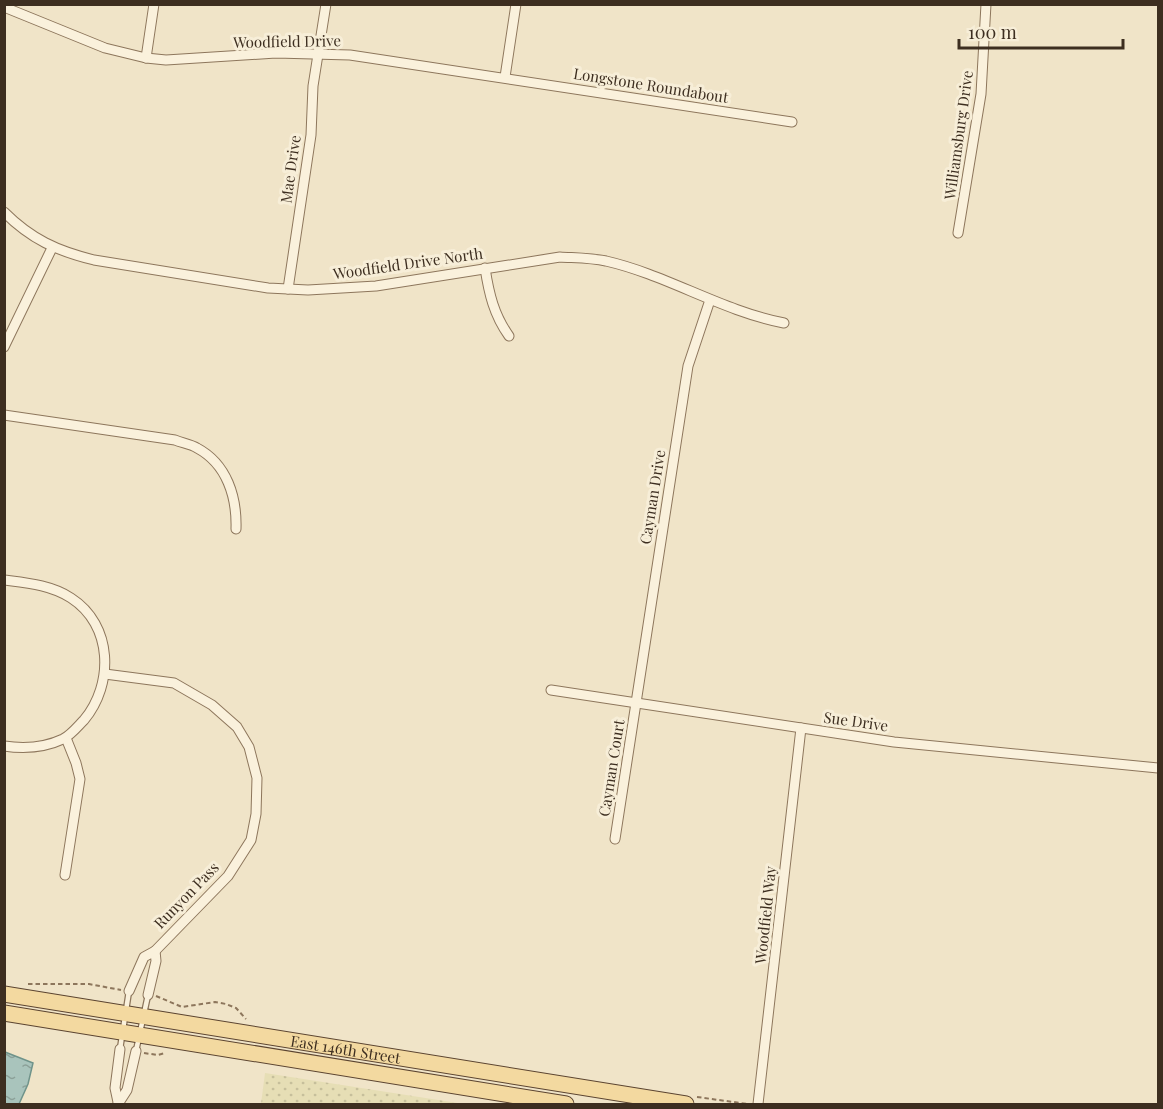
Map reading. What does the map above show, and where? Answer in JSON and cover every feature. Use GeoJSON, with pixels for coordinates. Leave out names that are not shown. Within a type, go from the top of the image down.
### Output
{"type":"FeatureCollection","features":[{"type":"Feature","properties":{"kind":"main road","name":"East 146th Street"},"geometry":{"type":"LineString","coordinates":[[4,994],[686,1104]]}},
{"type":"Feature","properties":{"kind":"main road","name":"East 146th Street"},"geometry":{"type":"LineString","coordinates":[[4,1013],[566,1104]]}},
{"type":"Feature","properties":{"kind":"street"},"geometry":{"type":"LineString","coordinates":[[146,58],[154,4]]}},
{"type":"Feature","properties":{"kind":"street","name":"Mae Drive"},"geometry":{"type":"LineString","coordinates":[[288,289],[311,135],[311,113],[326,4]]}},
{"type":"Feature","properties":{"kind":"street"},"geometry":{"type":"LineString","coordinates":[[505,77],[516,4]]}},
{"type":"Feature","properties":{"kind":"street","name":"Williamsburg Drive"},"geometry":{"type":"LineString","coordinates":[[958,233],[981,94],[986,4]]}},
{"type":"Feature","properties":{"kind":"street","name":"Woodfield Drive"},"geometry":{"type":"LineString","coordinates":[[4,7],[105,48],[146,58],[166,60],[276,53],[318,53],[381,58],[505,77]]}},
{"type":"Feature","properties":{"kind":"street","name":"Longstone Roundabout"},"geometry":{"type":"LineString","coordinates":[[505,77],[792,122]]}},
{"type":"Feature","properties":{"kind":"street","name":"Woodfield Drive North"},"geometry":{"type":"LineString","coordinates":[[4,212],[52,248],[94,260],[268,288],[319,290],[376,286],[560,257],[591,259],[623,266],[751,315],[784,323]]}},
{"type":"Feature","properties":{"kind":"street"},"geometry":{"type":"LineString","coordinates":[[4,346],[52,248]]}},
{"type":"Feature","properties":{"kind":"street"},"geometry":{"type":"LineString","coordinates":[[485,268],[492,306],[509,336]]}},
{"type":"Feature","properties":{"kind":"street","name":"Cayman Drive"},"geometry":{"type":"LineString","coordinates":[[636,702],[688,366],[710,300]]}},
{"type":"Feature","properties":{"kind":"street"},"geometry":{"type":"LineString","coordinates":[[4,416],[175,440],[197,447],[219,464],[230,487],[237,510],[236,529]]}},
{"type":"Feature","properties":{"kind":"street"},"geometry":{"type":"LineString","coordinates":[[4,579],[39,584],[64,594],[81,605],[100,634],[105,656],[105,674],[97,700],[91,712],[66,738],[40,746],[4,746]]}},
{"type":"Feature","properties":{"kind":"street","name":"Runyon Pass"},"geometry":{"type":"LineString","coordinates":[[105,674],[174,683],[212,705],[237,727],[249,747],[257,778],[256,814],[251,840],[228,876],[155,951],[144,957],[125,991]]}},
{"type":"Feature","properties":{"kind":"street","name":"Sue Drive"},"geometry":{"type":"LineString","coordinates":[[551,690],[894,742],[1158,768]]}},
{"type":"Feature","properties":{"kind":"street","name":"Cayman Court"},"geometry":{"type":"LineString","coordinates":[[615,839],[636,702]]}},
{"type":"Feature","properties":{"kind":"street","name":"Woodfield Way"},"geometry":{"type":"LineString","coordinates":[[758,1104],[801,728]]}},
{"type":"Feature","properties":{"kind":"street"},"geometry":{"type":"LineString","coordinates":[[65,875],[80,779],[66,738]]}},
{"type":"Feature","properties":{"kind":"street","name":"Runyon Pass"},"geometry":{"type":"LineString","coordinates":[[148,995],[156,961],[155,951]]}},
{"type":"Feature","properties":{"kind":"street"},"geometry":{"type":"LineString","coordinates":[[118,1103],[115,1088],[120,1049]]}},
{"type":"Feature","properties":{"kind":"street"},"geometry":{"type":"LineString","coordinates":[[118,1103],[127,1090],[136,1051]]}},
{"type":"Feature","properties":{"kind":"lane"},"geometry":{"type":"LineString","coordinates":[[120,1049],[125,1014],[125,991]]}},
{"type":"Feature","properties":{"kind":"lane"},"geometry":{"type":"LineString","coordinates":[[136,1051],[148,995]]}},
{"type":"Feature","properties":{"kind":"path"},"geometry":{"type":"LineString","coordinates":[[20,984],[89,984],[125,991]]}},
{"type":"Feature","properties":{"kind":"shaded area"},"geometry":{"type":"Polygon","coordinates":[[[265,1073],[464,1104],[261,1104],[265,1073]]]}},
{"type":"Feature","properties":{"kind":"water"},"geometry":{"type":"Polygon","coordinates":[[[5,1052],[33,1063],[28,1084],[19,1104],[5,1104],[5,1052]]]}}]}
